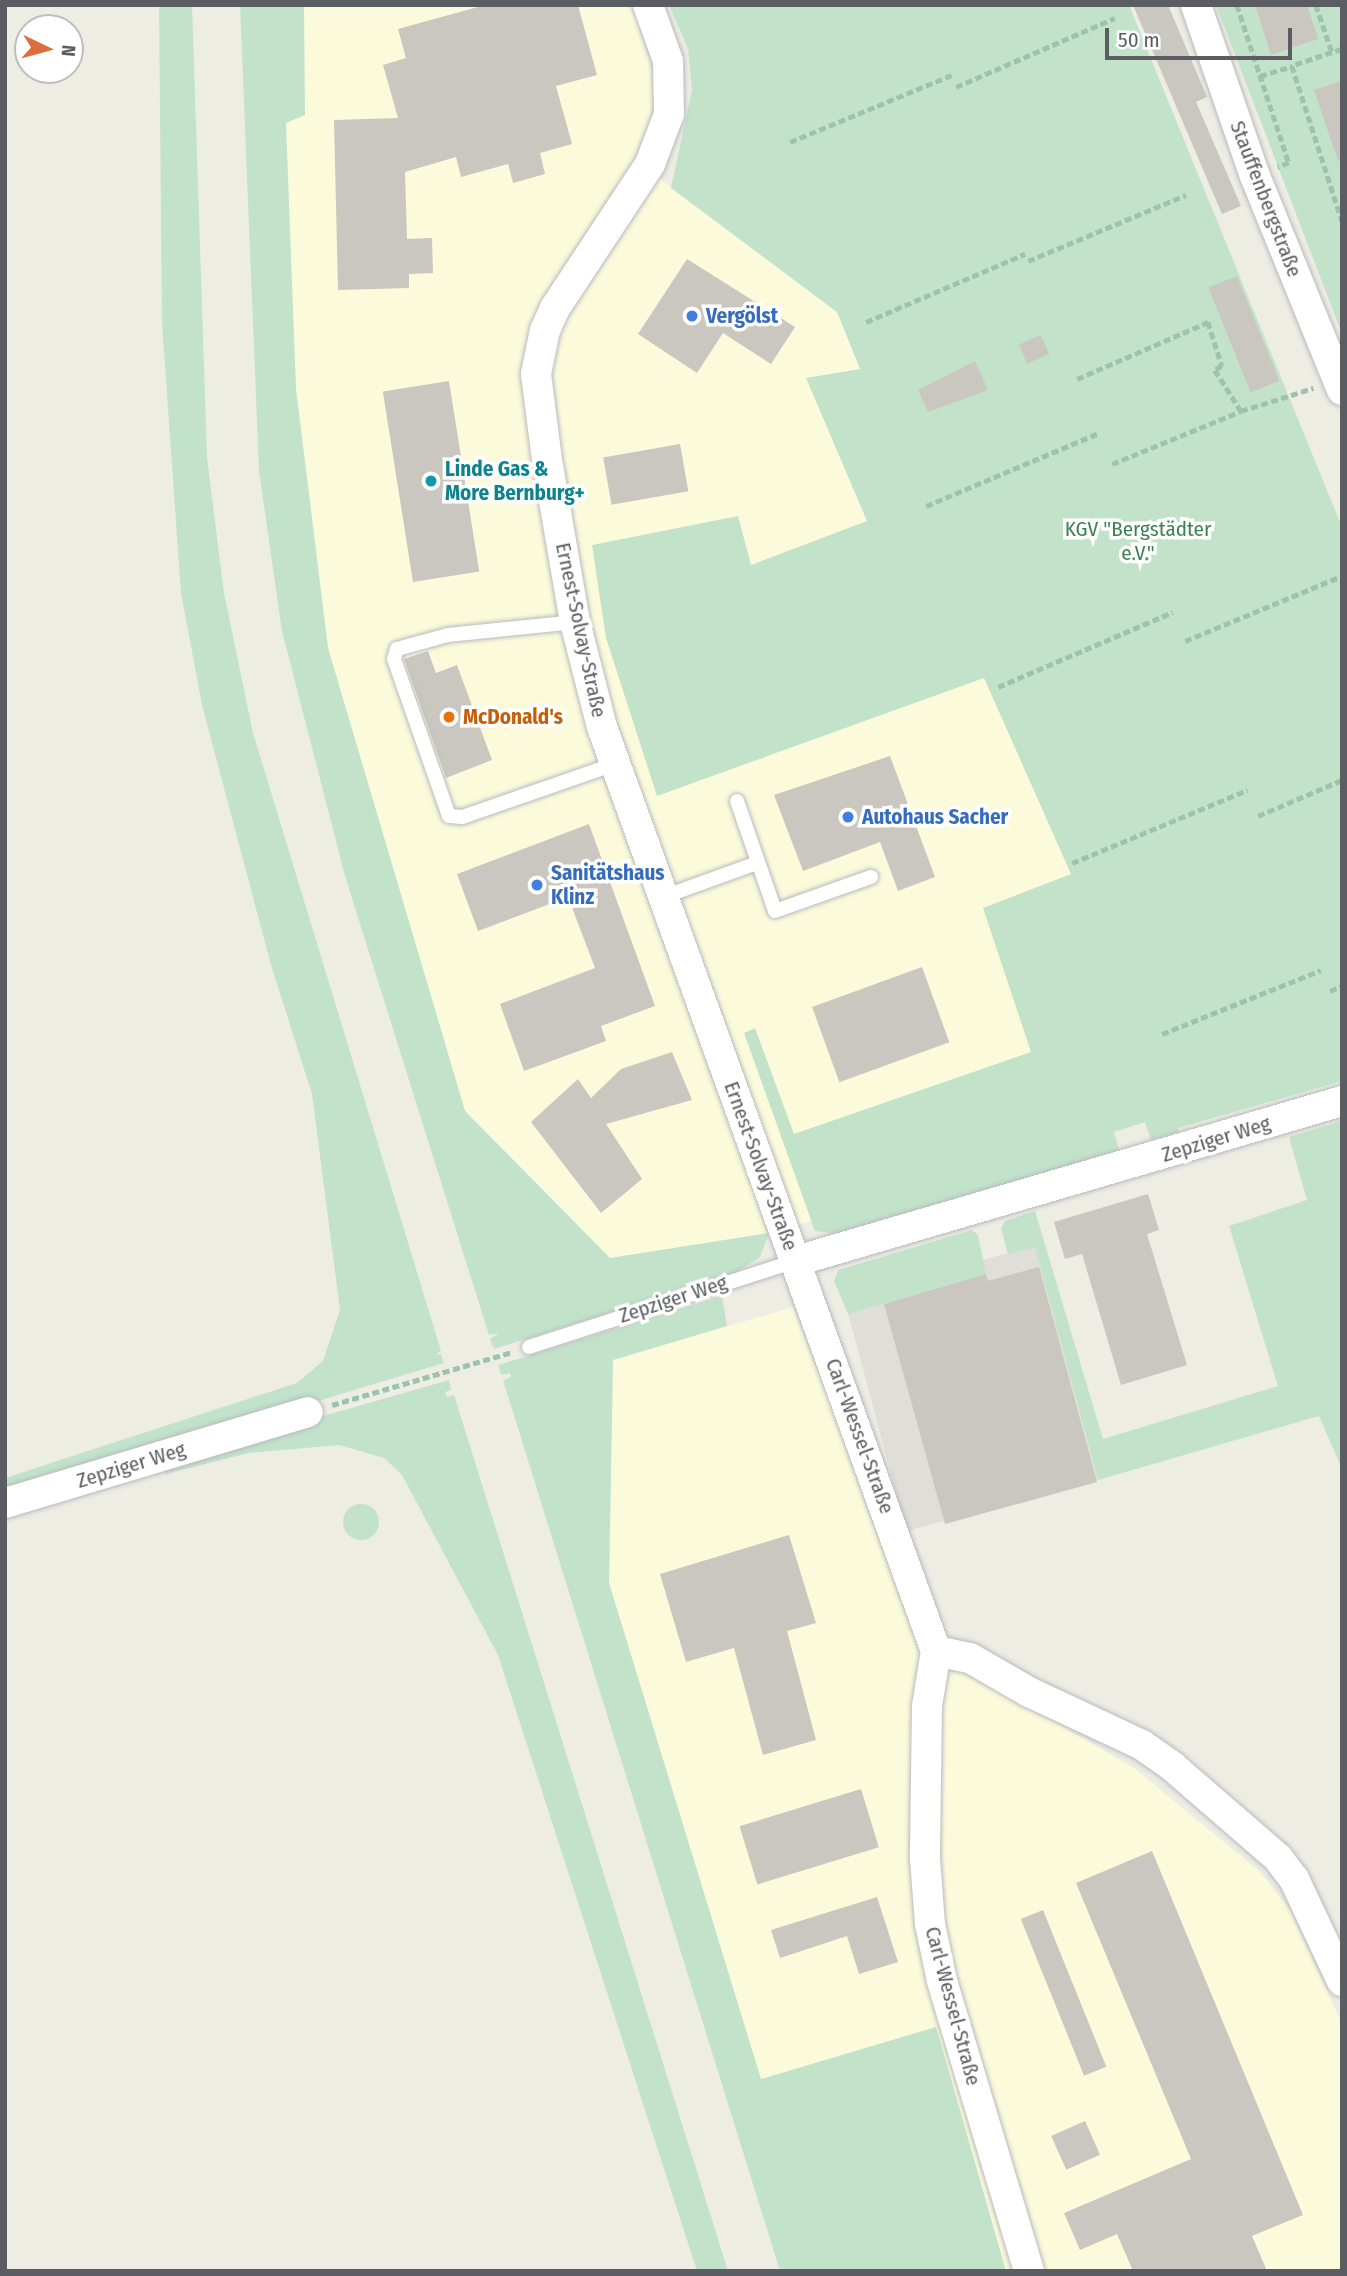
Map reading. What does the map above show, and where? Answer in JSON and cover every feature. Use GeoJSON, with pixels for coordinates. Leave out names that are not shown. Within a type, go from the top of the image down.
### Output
{"type":"FeatureCollection","features":[{"type":"Feature","properties":{"kind":"street","name":"Ernest-Solvay-Straße"},"geometry":{"type":"LineString","coordinates":[[648,5],[669,75],[663,138],[555,308],[538,354],[539,405],[575,622],[615,764],[796,1261]]}},
{"type":"Feature","properties":{"kind":"street","name":"Stauffenbergstraße"},"geometry":{"type":"LineString","coordinates":[[1196,5],[1255,176],[1339,385]]}},
{"type":"Feature","properties":{"kind":"street","name":"Zepziger Weg"},"geometry":{"type":"LineString","coordinates":[[796,1261],[1342,1101]]}},
{"type":"Feature","properties":{"kind":"street","name":"Carl-Wessel-Straße"},"geometry":{"type":"LineString","coordinates":[[796,1261],[936,1651],[927,1706],[925,1858],[930,1924],[942,1981],[1029,2271]]}},
{"type":"Feature","properties":{"kind":"street","name":"Zepziger Weg"},"geometry":{"type":"LineString","coordinates":[[5,1503],[308,1412]]}},
{"type":"Feature","properties":{"kind":"street"},"geometry":{"type":"LineString","coordinates":[[936,1651],[971,1658],[1029,1692],[1142,1745],[1173,1767],[1294,1878],[1342,1981]]}},
{"type":"Feature","properties":{"kind":"lane"},"geometry":{"type":"LineString","coordinates":[[575,622],[448,635],[397,649],[394,659],[449,816],[462,817],[615,764]]}},
{"type":"Feature","properties":{"kind":"lane"},"geometry":{"type":"LineString","coordinates":[[737,801],[775,911],[871,877]]}},
{"type":"Feature","properties":{"kind":"lane"},"geometry":{"type":"LineString","coordinates":[[663,897],[758,863]]}},
{"type":"Feature","properties":{"kind":"lane","name":"Zepziger Weg"},"geometry":{"type":"LineString","coordinates":[[529,1347],[796,1261]]}},
{"type":"Feature","properties":{"kind":"path"},"geometry":{"type":"LineString","coordinates":[[1237,5],[1289,163],[1255,176]]}},
{"type":"Feature","properties":{"kind":"path"},"geometry":{"type":"LineString","coordinates":[[1316,5],[1332,52]]}},
{"type":"Feature","properties":{"kind":"path"},"geometry":{"type":"LineString","coordinates":[[956,87],[1115,18]]}},
{"type":"Feature","properties":{"kind":"path"},"geometry":{"type":"LineString","coordinates":[[1261,76],[1342,49]]}},
{"type":"Feature","properties":{"kind":"path"},"geometry":{"type":"LineString","coordinates":[[1292,66],[1342,220]]}},
{"type":"Feature","properties":{"kind":"path"},"geometry":{"type":"LineString","coordinates":[[790,142],[952,75]]}},
{"type":"Feature","properties":{"kind":"path"},"geometry":{"type":"LineString","coordinates":[[1028,261],[1185,195]]}},
{"type":"Feature","properties":{"kind":"path"},"geometry":{"type":"LineString","coordinates":[[866,322],[1025,254]]}},
{"type":"Feature","properties":{"kind":"path"},"geometry":{"type":"LineString","coordinates":[[1077,379],[1208,322],[1223,366],[1215,370],[1241,411]]}},
{"type":"Feature","properties":{"kind":"path"},"geometry":{"type":"LineString","coordinates":[[1112,464],[1241,411],[1339,385]]}},
{"type":"Feature","properties":{"kind":"path"},"geometry":{"type":"LineString","coordinates":[[926,506],[1100,433]]}},
{"type":"Feature","properties":{"kind":"path"},"geometry":{"type":"LineString","coordinates":[[1185,640],[1342,576]]}},
{"type":"Feature","properties":{"kind":"path"},"geometry":{"type":"LineString","coordinates":[[998,687],[1173,612]]}},
{"type":"Feature","properties":{"kind":"path"},"geometry":{"type":"LineString","coordinates":[[1258,816],[1342,780]]}},
{"type":"Feature","properties":{"kind":"path"},"geometry":{"type":"LineString","coordinates":[[1072,863],[1247,790]]}},
{"type":"Feature","properties":{"kind":"path"},"geometry":{"type":"LineString","coordinates":[[1162,1034],[1321,970]]}},
{"type":"Feature","properties":{"kind":"path"},"geometry":{"type":"LineString","coordinates":[[1330,991],[1342,986]]}},
{"type":"Feature","properties":{"kind":"path"},"geometry":{"type":"LineString","coordinates":[[308,1412],[529,1347]]}},
{"type":"Feature","properties":{"kind":"shaded area"},"geometry":{"type":"Polygon","coordinates":[[[280,5],[633,5],[654,79],[649,135],[636,161],[837,312],[1171,1110],[611,1283],[465,1111],[328,648],[296,389],[280,5]]]}},
{"type":"Feature","properties":{"kind":"shaded area"},"geometry":{"type":"Polygon","coordinates":[[[1035,1246],[1098,1480],[906,1531],[844,1297],[1035,1246]]]}},
{"type":"Feature","properties":{"kind":"shaded area"},"geometry":{"type":"Polygon","coordinates":[[[793,1307],[926,1648],[1134,1768],[1260,1872],[1290,1910],[1342,2024],[1342,2271],[1006,2271],[936,2027],[761,2080],[609,1583],[613,1360],[793,1307]]]}},
{"type":"Feature","properties":{"kind":"green space"},"geometry":{"type":"Polygon","coordinates":[[[159,5],[192,5],[207,457],[224,593],[253,733],[441,1351],[435,1355],[441,1354],[444,1363],[5,1495],[5,1478],[297,1383],[323,1361],[340,1310],[312,1094],[271,965],[202,705],[181,593],[162,323],[159,5]]]}},
{"type":"Feature","properties":{"kind":"green space"},"geometry":{"type":"Polygon","coordinates":[[[240,5],[304,5],[305,115],[286,123],[296,389],[328,648],[465,1111],[610,1258],[769,1233],[760,1257],[735,1273],[494,1349],[490,1339],[499,1333],[489,1335],[345,876],[282,631],[259,471],[240,5]]]}},
{"type":"Feature","properties":{"kind":"green space","name":"KGV \"Bergstädter e.V.\""},"geometry":{"type":"Polygon","coordinates":[[[669,5],[1129,5],[1342,527],[1342,1081],[1178,1128],[1179,1132],[1151,1140],[1145,1122],[1114,1132],[1119,1150],[841,1234],[815,1231],[744,1033],[755,1028],[794,1134],[1031,1052],[983,908],[1071,874],[984,678],[657,796],[606,638],[592,545],[738,516],[751,565],[867,521],[806,378],[860,369],[837,312],[671,188],[692,90],[688,49],[669,5]]]}},
{"type":"Feature","properties":{"kind":"green space"},"geometry":{"type":"Polygon","coordinates":[[[1216,5],[1342,5],[1342,334],[1216,5]]]}},
{"type":"Feature","properties":{"kind":"green space"},"geometry":{"type":"Polygon","coordinates":[[[1342,1121],[1342,1469],[1319,1416],[1098,1480],[1035,1247],[1008,1254],[1001,1228],[1005,1221],[1035,1211],[1103,1439],[1278,1386],[1229,1226],[1307,1200],[1289,1137],[1342,1121]]]}},
{"type":"Feature","properties":{"kind":"green space"},"geometry":{"type":"Polygon","coordinates":[[[972,1230],[978,1235],[986,1274],[848,1314],[834,1281],[838,1270],[972,1230]]]}},
{"type":"Feature","properties":{"kind":"green space"},"geometry":{"type":"Polygon","coordinates":[[[722,1296],[727,1326],[613,1360],[609,1583],[761,2079],[936,2027],[1006,2271],[780,2271],[503,1380],[511,1377],[510,1373],[501,1375],[498,1365],[722,1296]]]}},
{"type":"Feature","properties":{"kind":"green space"},"geometry":{"type":"Polygon","coordinates":[[[449,1380],[451,1390],[445,1392],[447,1397],[454,1395],[728,2271],[697,2271],[498,1655],[402,1475],[384,1458],[339,1445],[249,1453],[165,1474],[166,1461],[449,1380]]]}},
{"type":"Feature","properties":{"kind":"green space"},"geometry":{"type":"Polygon","coordinates":[[[361,1504],[374,1509],[379,1522],[374,1535],[361,1540],[348,1535],[343,1522],[348,1509],[361,1504]]]}},
{"type":"Feature","properties":{"kind":"building"},"geometry":{"type":"Polygon","coordinates":[[[485,5],[578,5],[597,75],[556,86],[572,144],[540,153],[545,174],[513,183],[508,164],[461,177],[456,157],[405,172],[407,239],[432,238],[433,273],[409,274],[409,288],[338,290],[334,120],[398,118],[383,65],[406,58],[398,29],[485,5]]]}},
{"type":"Feature","properties":{"kind":"building"},"geometry":{"type":"Polygon","coordinates":[[[1133,5],[1168,5],[1207,97],[1196,102],[1241,206],[1222,214],[1133,5]]]}},
{"type":"Feature","properties":{"kind":"building"},"geometry":{"type":"Polygon","coordinates":[[[1255,5],[1307,5],[1318,39],[1271,55],[1255,5]]]}},
{"type":"Feature","properties":{"kind":"building"},"geometry":{"type":"Polygon","coordinates":[[[1342,81],[1342,160],[1338,161],[1314,90],[1342,81]]]}},
{"type":"Feature","properties":{"kind":"building","name":"Vergölst"},"geometry":{"type":"Polygon","coordinates":[[[687,259],[795,327],[771,364],[723,333],[697,373],[638,334],[687,259]]]}},
{"type":"Feature","properties":{"kind":"building"},"geometry":{"type":"Polygon","coordinates":[[[1237,276],[1279,381],[1251,392],[1208,288],[1237,276]]]}},
{"type":"Feature","properties":{"kind":"building"},"geometry":{"type":"Polygon","coordinates":[[[1041,335],[1049,354],[1027,364],[1019,344],[1041,335]]]}},
{"type":"Feature","properties":{"kind":"building"},"geometry":{"type":"Polygon","coordinates":[[[975,361],[988,390],[928,412],[918,390],[975,361]]]}},
{"type":"Feature","properties":{"kind":"building","name":"Linde Gas & More Bernburg+"},"geometry":{"type":"Polygon","coordinates":[[[449,381],[479,572],[413,582],[383,391],[449,381]]]}},
{"type":"Feature","properties":{"kind":"building"},"geometry":{"type":"Polygon","coordinates":[[[680,444],[688,491],[612,505],[603,458],[680,444]]]}},
{"type":"Feature","properties":{"kind":"building","name":"McDonald's"},"geometry":{"type":"Polygon","coordinates":[[[428,651],[436,673],[457,665],[492,760],[446,778],[404,659],[428,651]]]}},
{"type":"Feature","properties":{"kind":"building","name":"Autohaus Sacher"},"geometry":{"type":"Polygon","coordinates":[[[890,756],[935,877],[898,891],[880,842],[803,871],[774,795],[890,756]]]}},
{"type":"Feature","properties":{"kind":"building"},"geometry":{"type":"Polygon","coordinates":[[[589,824],[655,1006],[601,1026],[606,1041],[524,1071],[500,1004],[595,968],[568,897],[478,931],[457,874],[589,824]]]}},
{"type":"Feature","properties":{"kind":"building"},"geometry":{"type":"Polygon","coordinates":[[[922,967],[949,1042],[839,1082],[812,1007],[922,967]]]}},
{"type":"Feature","properties":{"kind":"building"},"geometry":{"type":"Polygon","coordinates":[[[672,1052],[692,1100],[606,1124],[642,1179],[601,1213],[531,1122],[578,1079],[591,1098],[621,1069],[672,1052]]]}},
{"type":"Feature","properties":{"kind":"building"},"geometry":{"type":"Polygon","coordinates":[[[1148,1194],[1159,1230],[1147,1234],[1187,1365],[1121,1385],[1082,1254],[1065,1259],[1054,1222],[1148,1194]]]}},
{"type":"Feature","properties":{"kind":"building"},"geometry":{"type":"Polygon","coordinates":[[[1039,1267],[1097,1482],[945,1524],[884,1304],[986,1274],[988,1281],[1039,1267]]]}},
{"type":"Feature","properties":{"kind":"building"},"geometry":{"type":"Polygon","coordinates":[[[789,1535],[816,1623],[787,1631],[816,1740],[763,1755],[734,1648],[686,1662],[660,1574],[789,1535]]]}},
{"type":"Feature","properties":{"kind":"building"},"geometry":{"type":"Polygon","coordinates":[[[861,1789],[879,1847],[757,1884],[740,1826],[861,1789]]]}},
{"type":"Feature","properties":{"kind":"building"},"geometry":{"type":"Polygon","coordinates":[[[1152,1851],[1303,2215],[1252,2236],[1267,2271],[1133,2271],[1117,2234],[1080,2250],[1064,2213],[1191,2159],[1076,1883],[1152,1851]]]}},
{"type":"Feature","properties":{"kind":"building"},"geometry":{"type":"Polygon","coordinates":[[[877,1897],[898,1962],[859,1974],[847,1936],[780,1958],[771,1930],[877,1897]]]}},
{"type":"Feature","properties":{"kind":"building"},"geometry":{"type":"Polygon","coordinates":[[[1043,1910],[1106,2067],[1084,2076],[1021,1919],[1043,1910]]]}},
{"type":"Feature","properties":{"kind":"building"},"geometry":{"type":"Polygon","coordinates":[[[1085,2121],[1100,2155],[1066,2170],[1051,2136],[1085,2121]]]}},
{"type":"Feature","properties":{"kind":"place","name":"Vergölst"},"geometry":{"type":"Point","coordinates":[692,316]}},
{"type":"Feature","properties":{"kind":"place","name":"Linde Gas & More Bernburg+"},"geometry":{"type":"Point","coordinates":[431,481]}},
{"type":"Feature","properties":{"kind":"place","name":"McDonald's"},"geometry":{"type":"Point","coordinates":[449,717]}},
{"type":"Feature","properties":{"kind":"place","name":"Autohaus Sacher"},"geometry":{"type":"Point","coordinates":[848,817]}},
{"type":"Feature","properties":{"kind":"place","name":"Sanitätshaus Klinz"},"geometry":{"type":"Point","coordinates":[537,885]}}]}
